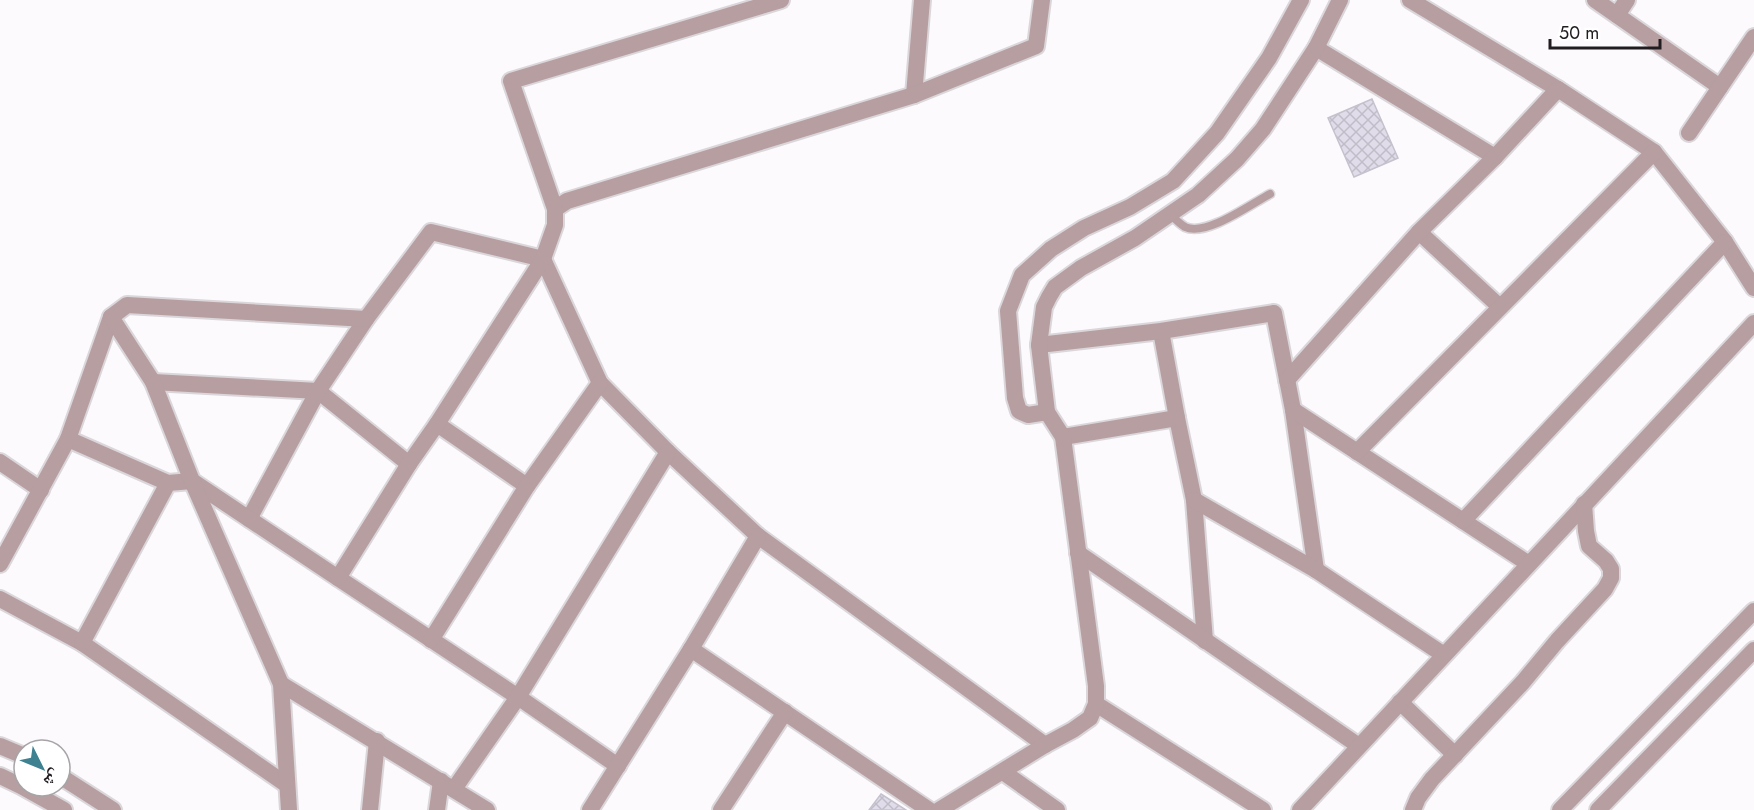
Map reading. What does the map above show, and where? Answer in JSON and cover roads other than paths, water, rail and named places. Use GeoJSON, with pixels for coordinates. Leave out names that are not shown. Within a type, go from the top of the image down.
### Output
{"type":"FeatureCollection","features":[{"type":"Feature","properties":{"kind":"street"},"geometry":{"type":"LineString","coordinates":[[338,578],[409,464],[543,259],[555,225],[555,209],[511,81],[781,0]]}},
{"type":"Feature","properties":{"kind":"street"},"geometry":{"type":"LineString","coordinates":[[914,95],[922,0]]}},
{"type":"Feature","properties":{"kind":"street"},"geometry":{"type":"LineString","coordinates":[[555,209],[567,201],[914,95],[1036,46],[1042,0]]}},
{"type":"Feature","properties":{"kind":"street"},"geometry":{"type":"LineString","coordinates":[[1047,412],[1028,415],[1019,411],[1016,398],[1008,311],[1022,275],[1051,249],[1083,228],[1130,207],[1173,181],[1217,133],[1269,58],[1301,0]]}},
{"type":"Feature","properties":{"kind":"street"},"geometry":{"type":"LineString","coordinates":[[939,810],[1044,745],[1073,730],[1090,718],[1096,704],[1096,686],[1063,436],[1047,412],[1039,345],[1044,307],[1055,287],[1081,267],[1135,238],[1171,215],[1206,188],[1237,159],[1263,129],[1316,48],[1340,0]]}},
{"type":"Feature","properties":{"kind":"street"},"geometry":{"type":"LineString","coordinates":[[1410,0],[1558,89],[1654,152],[1725,242],[1754,288]]}},
{"type":"Feature","properties":{"kind":"street"},"geometry":{"type":"LineString","coordinates":[[1595,0],[1720,87]]}},
{"type":"Feature","properties":{"kind":"street"},"geometry":{"type":"LineString","coordinates":[[1617,15],[1627,0]]}},
{"type":"Feature","properties":{"kind":"street"},"geometry":{"type":"LineString","coordinates":[[1689,133],[1754,37]]}},
{"type":"Feature","properties":{"kind":"street"},"geometry":{"type":"LineString","coordinates":[[1316,48],[1495,157]]}},
{"type":"Feature","properties":{"kind":"street"},"geometry":{"type":"LineString","coordinates":[[1287,380],[1419,232],[1495,157],[1558,89]]}},
{"type":"Feature","properties":{"kind":"street"},"geometry":{"type":"LineString","coordinates":[[1357,452],[1654,152]]}},
{"type":"Feature","properties":{"kind":"street"},"geometry":{"type":"LineString","coordinates":[[1154,193],[1171,215]]}},
{"type":"Feature","properties":{"kind":"street"},"geometry":{"type":"LineString","coordinates":[[249,519],[318,391],[366,319],[431,232],[543,259]]}},
{"type":"Feature","properties":{"kind":"street"},"geometry":{"type":"LineString","coordinates":[[1419,232],[1500,308]]}},
{"type":"Feature","properties":{"kind":"street"},"geometry":{"type":"LineString","coordinates":[[1462,521],[1725,242]]}},
{"type":"Feature","properties":{"kind":"street"},"geometry":{"type":"LineString","coordinates":[[543,259],[600,383],[668,452],[758,536],[1044,745]]}},
{"type":"Feature","properties":{"kind":"street"},"geometry":{"type":"LineString","coordinates":[[0,564],[68,439],[111,316],[127,305],[366,319]]}},
{"type":"Feature","properties":{"kind":"street"},"geometry":{"type":"LineString","coordinates":[[1039,345],[1161,331],[1274,313],[1293,410],[1316,570]]}},
{"type":"Feature","properties":{"kind":"street"},"geometry":{"type":"LineString","coordinates":[[111,316],[153,382],[192,481],[281,684],[289,810]]}},
{"type":"Feature","properties":{"kind":"street"},"geometry":{"type":"LineString","coordinates":[[1300,810],[1754,323]]}},
{"type":"Feature","properties":{"kind":"street"},"geometry":{"type":"LineString","coordinates":[[1161,331],[1194,500],[1206,641]]}},
{"type":"Feature","properties":{"kind":"street"},"geometry":{"type":"LineString","coordinates":[[153,382],[318,391],[409,464]]}},
{"type":"Feature","properties":{"kind":"street"},"geometry":{"type":"LineString","coordinates":[[431,640],[527,486],[600,383]]}},
{"type":"Feature","properties":{"kind":"street"},"geometry":{"type":"LineString","coordinates":[[1293,410],[1528,564]]}},
{"type":"Feature","properties":{"kind":"street"},"geometry":{"type":"LineString","coordinates":[[1063,436],[1177,418]]}},
{"type":"Feature","properties":{"kind":"street"},"geometry":{"type":"LineString","coordinates":[[437,424],[527,486]]}},
{"type":"Feature","properties":{"kind":"street"},"geometry":{"type":"LineString","coordinates":[[68,439],[168,483],[192,481],[618,766]]}},
{"type":"Feature","properties":{"kind":"street"},"geometry":{"type":"LineString","coordinates":[[437,810],[447,785],[518,697],[668,452]]}},
{"type":"Feature","properties":{"kind":"street"},"geometry":{"type":"LineString","coordinates":[[0,462],[41,490]]}},
{"type":"Feature","properties":{"kind":"street"},"geometry":{"type":"LineString","coordinates":[[82,643],[168,483]]}},
{"type":"Feature","properties":{"kind":"street"},"geometry":{"type":"LineString","coordinates":[[1194,500],[1316,570],[1444,655]]}},
{"type":"Feature","properties":{"kind":"street"},"geometry":{"type":"LineString","coordinates":[[1413,810],[1424,788],[1523,682],[1605,589],[1611,578],[1611,569],[1606,561],[1589,546],[1584,504]]}},
{"type":"Feature","properties":{"kind":"street"},"geometry":{"type":"LineString","coordinates":[[590,810],[691,649],[758,536]]}},
{"type":"Feature","properties":{"kind":"street"},"geometry":{"type":"LineString","coordinates":[[1078,553],[1359,746]]}},
{"type":"Feature","properties":{"kind":"street"},"geometry":{"type":"LineString","coordinates":[[0,599],[82,643],[287,785]]}},
{"type":"Feature","properties":{"kind":"street"},"geometry":{"type":"LineString","coordinates":[[1560,810],[1754,611]]}},
{"type":"Feature","properties":{"kind":"street"},"geometry":{"type":"LineString","coordinates":[[691,649],[929,810]]}},
{"type":"Feature","properties":{"kind":"street"},"geometry":{"type":"LineString","coordinates":[[1598,810],[1754,650]]}},
{"type":"Feature","properties":{"kind":"street"},"geometry":{"type":"LineString","coordinates":[[281,684],[487,810]]}},
{"type":"Feature","properties":{"kind":"street"},"geometry":{"type":"LineString","coordinates":[[1400,702],[1455,755]]}},
{"type":"Feature","properties":{"kind":"street"},"geometry":{"type":"LineString","coordinates":[[1096,704],[1263,810]]}},
{"type":"Feature","properties":{"kind":"street"},"geometry":{"type":"LineString","coordinates":[[721,810],[785,712]]}},
{"type":"Feature","properties":{"kind":"street"},"geometry":{"type":"LineString","coordinates":[[370,810],[377,741]]}},
{"type":"Feature","properties":{"kind":"street"},"geometry":{"type":"LineString","coordinates":[[1607,762],[1628,779]]}},
{"type":"Feature","properties":{"kind":"street"},"geometry":{"type":"LineString","coordinates":[[1003,772],[1058,810]]}},
{"type":"Feature","properties":{"kind":"street"},"geometry":{"type":"LineString","coordinates":[[0,776],[64,810]]}},
{"type":"Feature","properties":{"kind":"street"},"geometry":{"type":"LineString","coordinates":[[72,784],[112,810]]}},
{"type":"Feature","properties":{"kind":"lane"},"geometry":{"type":"LineString","coordinates":[[1171,215],[1185,227],[1198,230],[1210,227],[1270,194]]}}]}
